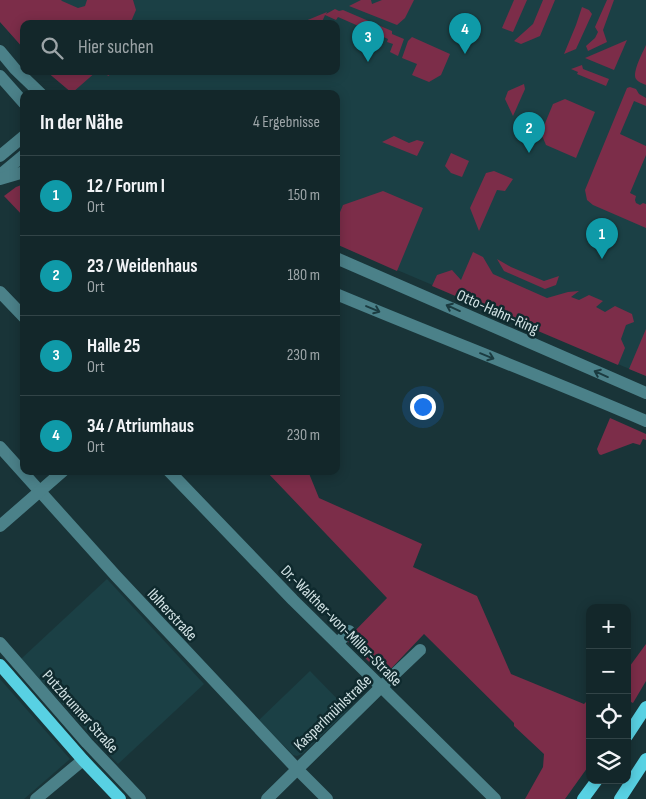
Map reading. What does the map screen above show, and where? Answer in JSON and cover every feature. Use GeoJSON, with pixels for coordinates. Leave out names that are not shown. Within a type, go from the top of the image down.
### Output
{"type":"FeatureCollection","features":[{"type":"Feature","properties":{"kind":"main road","name":"Putzbrunner Straße"},"geometry":{"type":"LineString","coordinates":[[0,665],[83,760],[120,799]]}},
{"type":"Feature","properties":{"kind":"main road"},"geometry":{"type":"LineString","coordinates":[[631,731],[644,714]]}},
{"type":"Feature","properties":{"kind":"main road"},"geometry":{"type":"LineString","coordinates":[[620,799],[646,759]]}},
{"type":"Feature","properties":{"kind":"main road"},"geometry":{"type":"LineString","coordinates":[[584,799],[594,784]]}},
{"type":"Feature","properties":{"kind":"street"},"geometry":{"type":"LineString","coordinates":[[0,51],[20,73]]}},
{"type":"Feature","properties":{"kind":"street"},"geometry":{"type":"LineString","coordinates":[[22,75],[37,90]]}},
{"type":"Feature","properties":{"kind":"street"},"geometry":{"type":"LineString","coordinates":[[0,76],[20,98]]}},
{"type":"Feature","properties":{"kind":"street"},"geometry":{"type":"LineString","coordinates":[[0,156],[20,139]]}},
{"type":"Feature","properties":{"kind":"street"},"geometry":{"type":"LineString","coordinates":[[0,177],[20,159]]}},
{"type":"Feature","properties":{"kind":"street"},"geometry":{"type":"LineString","coordinates":[[0,177],[20,173]]}},
{"type":"Feature","properties":{"kind":"street","name":"Otto-Hahn-Ring"},"geometry":{"type":"LineString","coordinates":[[340,260],[646,393]]}},
{"type":"Feature","properties":{"kind":"street"},"geometry":{"type":"LineString","coordinates":[[0,292],[20,313]]}},
{"type":"Feature","properties":{"kind":"street"},"geometry":{"type":"LineString","coordinates":[[340,296],[646,422]]}},
{"type":"Feature","properties":{"kind":"street","name":"Iblherstraße"},"geometry":{"type":"LineString","coordinates":[[0,447],[20,470]]}},
{"type":"Feature","properties":{"kind":"street","name":"Iblherstraße"},"geometry":{"type":"LineString","coordinates":[[25,475],[116,576],[327,799]]}},
{"type":"Feature","properties":{"kind":"street"},"geometry":{"type":"LineString","coordinates":[[0,526],[59,475]]}},
{"type":"Feature","properties":{"kind":"street","name":"Dr.-Walther-von-Miller-Straße"},"geometry":{"type":"LineString","coordinates":[[173,475],[286,592],[495,799]]}},
{"type":"Feature","properties":{"kind":"street"},"geometry":{"type":"LineString","coordinates":[[338,643],[349,631]]}},
{"type":"Feature","properties":{"kind":"street","name":"Putzbrunner Straße"},"geometry":{"type":"LineString","coordinates":[[0,643],[87,744],[140,799]]}},
{"type":"Feature","properties":{"kind":"street","name":"Kasperlmühlstraße"},"geometry":{"type":"LineString","coordinates":[[267,799],[420,650]]}},
{"type":"Feature","properties":{"kind":"street"},"geometry":{"type":"LineString","coordinates":[[36,799],[83,760]]}},
{"type":"Feature","properties":{"kind":"shaded area"},"geometry":{"type":"Polygon","coordinates":[[[0,0],[646,0],[646,376],[340,246],[340,90],[68,90],[51,75],[340,75],[340,20],[20,20],[20,44],[0,22],[0,0]]]}},
{"type":"Feature","properties":{"kind":"shaded area"},"geometry":{"type":"Polygon","coordinates":[[[0,0],[61,0],[78,8],[85,6],[87,0],[133,0],[136,10],[132,20],[20,20],[20,44],[0,22],[0,0]]]}},
{"type":"Feature","properties":{"kind":"shaded area"},"geometry":{"type":"Polygon","coordinates":[[[361,0],[371,0],[372,4],[382,0],[414,0],[405,18],[397,25],[349,6],[361,0]]]}},
{"type":"Feature","properties":{"kind":"shaded area"},"geometry":{"type":"Polygon","coordinates":[[[514,0],[527,0],[513,32],[502,28],[514,0]]]}},
{"type":"Feature","properties":{"kind":"shaded area"},"geometry":{"type":"Polygon","coordinates":[[[543,0],[555,0],[540,36],[521,44],[514,41],[533,24],[543,0]]]}},
{"type":"Feature","properties":{"kind":"shaded area"},"geometry":{"type":"Polygon","coordinates":[[[607,0],[614,0],[603,30],[607,42],[588,51],[586,46],[595,38],[598,32],[595,27],[607,0]]]}},
{"type":"Feature","properties":{"kind":"shaded area"},"geometry":{"type":"Polygon","coordinates":[[[582,7],[589,10],[592,14],[576,49],[564,54],[576,25],[582,7]]]}},
{"type":"Feature","properties":{"kind":"shaded area"},"geometry":{"type":"Polygon","coordinates":[[[335,9],[343,10],[392,31],[392,34],[404,39],[398,56],[390,52],[393,44],[387,42],[388,39],[338,17],[336,20],[325,15],[323,20],[308,20],[327,12],[326,14],[335,9]]]}},
{"type":"Feature","properties":{"kind":"shaded area"},"geometry":{"type":"Polygon","coordinates":[[[412,37],[450,54],[441,75],[429,82],[412,75],[417,64],[402,58],[408,41],[412,37]]]}},
{"type":"Feature","properties":{"kind":"shaded area"},"geometry":{"type":"Polygon","coordinates":[[[627,40],[614,70],[585,58],[627,40]]]}},
{"type":"Feature","properties":{"kind":"shaded area"},"geometry":{"type":"Polygon","coordinates":[[[646,45],[646,85],[636,79],[635,72],[646,45]]]}},
{"type":"Feature","properties":{"kind":"shaded area"},"geometry":{"type":"Polygon","coordinates":[[[582,65],[583,69],[609,79],[606,86],[577,74],[578,72],[571,69],[582,65]]]}},
{"type":"Feature","properties":{"kind":"shaded area"},"geometry":{"type":"Polygon","coordinates":[[[51,75],[92,75],[75,90],[68,90],[51,75]]]}},
{"type":"Feature","properties":{"kind":"shaded area"},"geometry":{"type":"Polygon","coordinates":[[[524,84],[525,89],[513,116],[505,99],[508,91],[524,84]]]}},
{"type":"Feature","properties":{"kind":"shaded area"},"geometry":{"type":"Polygon","coordinates":[[[627,88],[636,89],[639,94],[646,98],[646,106],[634,101],[620,134],[646,146],[646,155],[630,193],[636,196],[636,203],[640,205],[646,204],[646,228],[593,205],[587,200],[585,190],[627,88]]]}},
{"type":"Feature","properties":{"kind":"shaded area"},"geometry":{"type":"Polygon","coordinates":[[[565,99],[595,112],[576,158],[546,145],[541,133],[553,104],[565,99]]]}},
{"type":"Feature","properties":{"kind":"shaded area"},"geometry":{"type":"Polygon","coordinates":[[[394,136],[409,143],[417,140],[424,142],[417,156],[382,142],[394,136]]]}},
{"type":"Feature","properties":{"kind":"shaded area"},"geometry":{"type":"Polygon","coordinates":[[[451,153],[469,161],[462,177],[451,173],[445,166],[451,153]]]}},
{"type":"Feature","properties":{"kind":"shaded area"},"geometry":{"type":"Polygon","coordinates":[[[494,171],[513,179],[505,191],[497,190],[479,231],[470,208],[486,173],[494,171]]]}},
{"type":"Feature","properties":{"kind":"shaded area"},"geometry":{"type":"Polygon","coordinates":[[[20,186],[20,213],[4,196],[20,186]]]}},
{"type":"Feature","properties":{"kind":"shaded area"},"geometry":{"type":"Polygon","coordinates":[[[383,191],[423,208],[397,271],[340,246],[340,212],[343,205],[383,191]]]}},
{"type":"Feature","properties":{"kind":"shaded area"},"geometry":{"type":"Polygon","coordinates":[[[473,252],[483,257],[493,274],[547,298],[579,291],[571,297],[579,300],[589,295],[603,301],[596,307],[605,312],[615,306],[632,314],[634,322],[626,325],[621,339],[625,348],[618,365],[432,286],[437,275],[452,270],[461,280],[473,252]]]}},
{"type":"Feature","properties":{"kind":"shaded area"},"geometry":{"type":"Polygon","coordinates":[[[497,259],[544,281],[559,276],[556,285],[545,289],[504,271],[497,259]]]}},
{"type":"Feature","properties":{"kind":"shaded area"},"geometry":{"type":"Polygon","coordinates":[[[646,329],[646,376],[629,369],[646,329]]]}},
{"type":"Feature","properties":{"kind":"shaded area"},"geometry":{"type":"Polygon","coordinates":[[[610,418],[646,434],[646,440],[643,439],[640,445],[633,443],[601,455],[599,454],[597,449],[610,418]]]}},
{"type":"Feature","properties":{"kind":"shaded area"},"geometry":{"type":"Polygon","coordinates":[[[270,475],[310,475],[319,498],[422,544],[413,567],[477,596],[511,674],[584,704],[586,702],[586,770],[565,799],[525,799],[543,767],[544,754],[424,634],[384,676],[346,640],[387,598],[270,475]]]}},
{"type":"Feature","properties":{"kind":"shaded area"},"geometry":{"type":"Polygon","coordinates":[[[107,579],[204,684],[118,764],[21,659],[107,579]]]}},
{"type":"Feature","properties":{"kind":"shaded area"},"geometry":{"type":"Polygon","coordinates":[[[646,644],[646,681],[633,703],[631,702],[631,665],[646,644]]]}},
{"type":"Feature","properties":{"kind":"shaded area"},"geometry":{"type":"Polygon","coordinates":[[[310,671],[348,710],[302,754],[297,756],[293,755],[259,720],[310,671]]]}},
{"type":"Feature","properties":{"kind":"shaded area"},"geometry":{"type":"Polygon","coordinates":[[[0,679],[70,759],[24,799],[0,799],[0,679]]]}},
{"type":"Feature","properties":{"kind":"place","name":"34 / Atriumhaus"},"geometry":{"type":"Point","coordinates":[465,54]}},
{"type":"Feature","properties":{"kind":"place","name":"Halle 25"},"geometry":{"type":"Point","coordinates":[368,62]}},
{"type":"Feature","properties":{"kind":"place","name":"23 / Weidenhaus"},"geometry":{"type":"Point","coordinates":[529,153]}},
{"type":"Feature","properties":{"kind":"place","name":"12 / Forum I"},"geometry":{"type":"Point","coordinates":[602,259]}}]}
